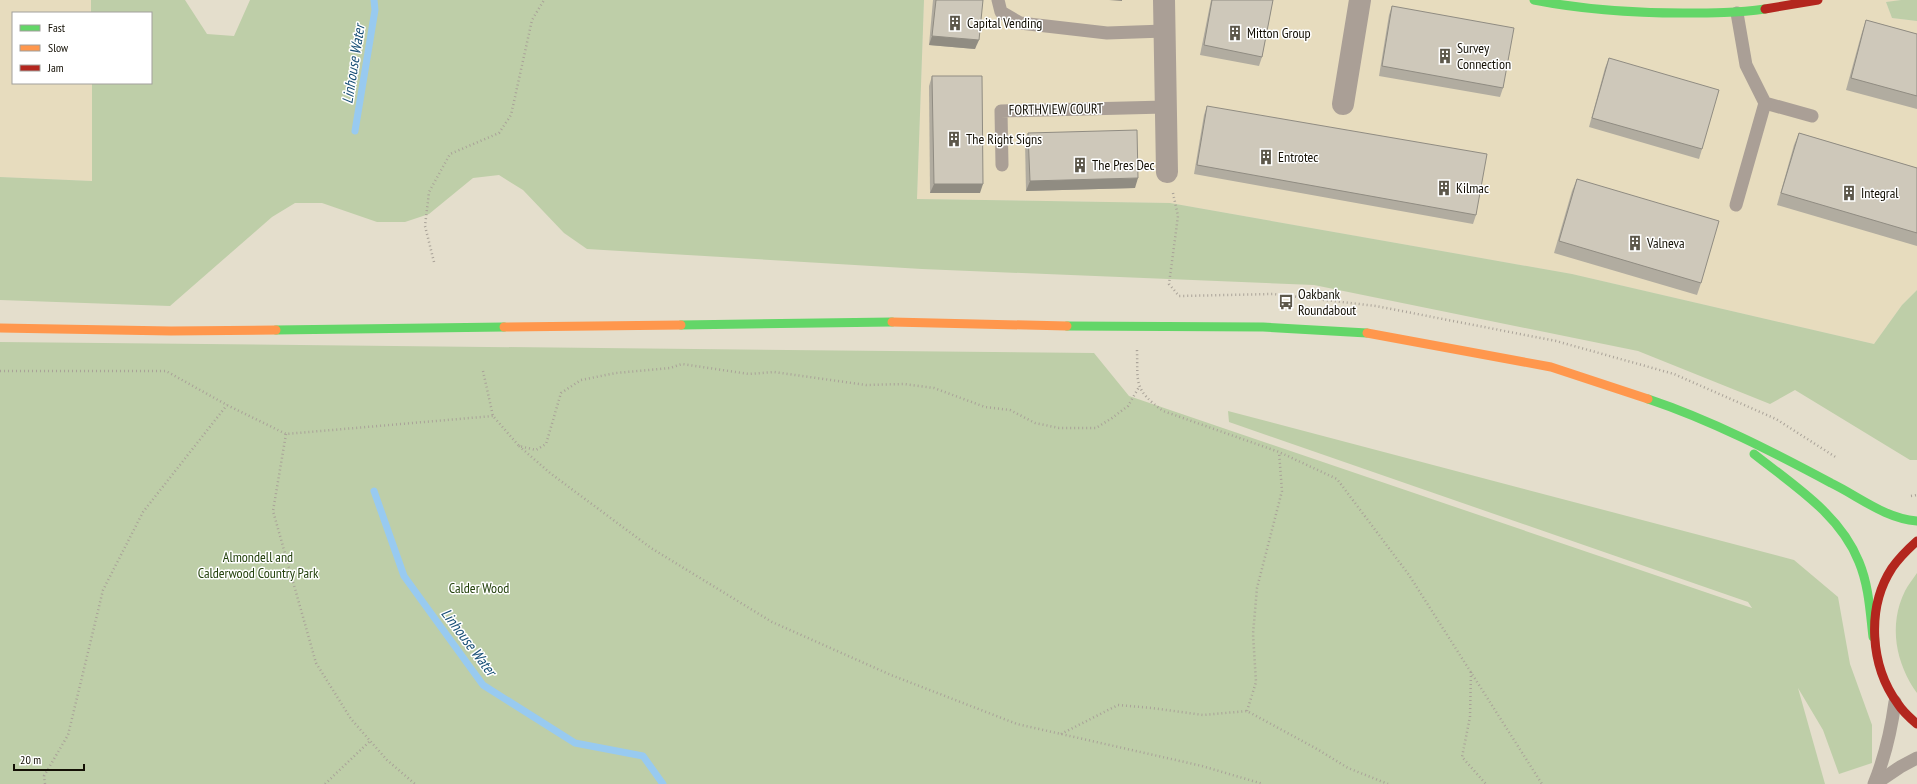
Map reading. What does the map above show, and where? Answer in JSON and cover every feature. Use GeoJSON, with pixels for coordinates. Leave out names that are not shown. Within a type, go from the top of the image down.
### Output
{"type":"FeatureCollection","features":[{"type":"Feature","properties":{"kind":"main road"},"geometry":{"type":"LineString","coordinates":[[1534,0],[1573,8],[1639,13],[1737,13],[1779,3],[1818,0]]}},
{"type":"Feature","properties":{"kind":"main road"},"geometry":{"type":"LineString","coordinates":[[0,328],[171,331],[896,322],[1136,327],[1263,327],[1370,334],[1551,367],[1662,404],[1726,431],[1832,483],[1882,512],[1907,520],[1917,521]]}},
{"type":"Feature","properties":{"kind":"main road"},"geometry":{"type":"LineString","coordinates":[[1726,431],[1816,505],[1834,523],[1847,540],[1859,562],[1867,589],[1873,637],[1880,671],[1895,702],[1917,724]]}},
{"type":"Feature","properties":{"kind":"main road"},"geometry":{"type":"LineString","coordinates":[[1873,637],[1878,601],[1892,568],[1917,541]]}},
{"type":"Feature","properties":{"kind":"street"},"geometry":{"type":"LineString","coordinates":[[1164,0],[1167,172]]}},
{"type":"Feature","properties":{"kind":"street"},"geometry":{"type":"LineString","coordinates":[[1343,104],[1360,0]]}},
{"type":"Feature","properties":{"kind":"lane"},"geometry":{"type":"LineString","coordinates":[[998,0],[1001,12],[1020,23],[1107,33],[1164,32]]}},
{"type":"Feature","properties":{"kind":"lane"},"geometry":{"type":"LineString","coordinates":[[1736,205],[1765,103],[1746,65],[1737,13]]}},
{"type":"Feature","properties":{"kind":"lane"},"geometry":{"type":"LineString","coordinates":[[1765,103],[1812,116]]}},
{"type":"Feature","properties":{"kind":"lane","name":"FORTHVIEW COURT"},"geometry":{"type":"LineString","coordinates":[[1002,165],[1001,111],[1165,107]]}},
{"type":"Feature","properties":{"kind":"lane"},"geometry":{"type":"LineString","coordinates":[[1874,784],[1884,759],[1891,731],[1895,702]]}},
{"type":"Feature","properties":{"kind":"lane"},"geometry":{"type":"LineString","coordinates":[[1874,784],[1917,758]]}},
{"type":"Feature","properties":{"kind":"path"},"geometry":{"type":"LineString","coordinates":[[434,262],[425,226],[429,192],[450,154],[499,133],[511,116],[532,20],[544,0]]}},
{"type":"Feature","properties":{"kind":"path"},"geometry":{"type":"LineString","coordinates":[[1136,327],[1139,387],[1148,400],[1162,411],[1280,452],[1337,479],[1409,574],[1542,784]]}},
{"type":"Feature","properties":{"kind":"path"},"geometry":{"type":"LineString","coordinates":[[519,446],[536,450],[546,444],[561,393],[581,380],[616,373],[670,368],[682,364],[749,374],[774,372],[866,385],[904,384],[934,388],[985,407],[1010,410],[1035,423],[1059,428],[1096,428],[1128,406],[1139,387]]}},
{"type":"Feature","properties":{"kind":"path"},"geometry":{"type":"LineString","coordinates":[[0,370],[166,371],[227,405],[286,434],[494,416]]}},
{"type":"Feature","properties":{"kind":"path"},"geometry":{"type":"LineString","coordinates":[[483,371],[494,416],[519,446],[550,473],[651,548],[772,622],[891,675],[1017,724],[1202,766],[1263,784]]}},
{"type":"Feature","properties":{"kind":"path"},"geometry":{"type":"LineString","coordinates":[[45,784],[44,776],[68,735],[103,590],[143,512],[227,405]]}},
{"type":"Feature","properties":{"kind":"path"},"geometry":{"type":"LineString","coordinates":[[286,434],[273,511],[316,663],[351,719],[386,760],[415,784]]}},
{"type":"Feature","properties":{"kind":"path"},"geometry":{"type":"LineString","coordinates":[[1247,711],[1256,682],[1253,634],[1257,588],[1282,491],[1280,452]]}},
{"type":"Feature","properties":{"kind":"path"},"geometry":{"type":"LineString","coordinates":[[1471,672],[1470,717],[1462,757],[1486,784]]}},
{"type":"Feature","properties":{"kind":"path"},"geometry":{"type":"LineString","coordinates":[[1061,734],[1118,705],[1203,715],[1247,711],[1317,749],[1348,768],[1388,784]]}},
{"type":"Feature","properties":{"kind":"path"},"geometry":{"type":"LineString","coordinates":[[325,784],[370,741]]}},
{"type":"Feature","properties":{"kind":"shaded area"},"geometry":{"type":"Polygon","coordinates":[[[0,0],[91,0],[91,12],[12,12],[12,84],[92,84],[92,181],[0,177],[0,0]]]}},
{"type":"Feature","properties":{"kind":"shaded area"},"geometry":{"type":"Polygon","coordinates":[[[924,0],[1901,0],[1886,2],[1892,18],[1917,21],[1917,290],[1902,305],[1874,344],[1572,274],[1170,203],[917,199],[924,0]]]}},
{"type":"Feature","properties":{"kind":"green space"},"geometry":{"type":"Polygon","coordinates":[[[91,0],[185,0],[207,34],[234,36],[250,0],[924,0],[917,199],[1170,203],[1572,274],[1874,344],[1902,305],[1917,290],[1917,460],[1910,460],[1795,390],[1770,404],[1638,351],[1314,285],[922,269],[587,249],[564,233],[523,190],[499,175],[473,178],[429,214],[405,222],[377,222],[322,203],[295,203],[272,217],[170,306],[0,300],[0,177],[92,181],[92,84],[152,84],[152,12],[91,12],[91,0]]]}},
{"type":"Feature","properties":{"kind":"green space"},"geometry":{"type":"Polygon","coordinates":[[[1917,0],[1917,21],[1892,18],[1886,2],[1917,0]]]}},
{"type":"Feature","properties":{"kind":"green space","name":"Almondell and Calderwood Country Park"},"geometry":{"type":"Polygon","coordinates":[[[0,342],[1094,353],[1129,396],[1752,608],[1748,602],[1229,422],[1228,411],[1794,560],[1838,597],[1850,664],[1872,725],[1872,763],[1839,774],[1823,730],[1798,688],[1825,784],[0,784],[0,342]]]}},
{"type":"Feature","properties":{"kind":"green space"},"geometry":{"type":"Polygon","coordinates":[[[1917,573],[1917,693],[1904,670],[1899,657],[1896,631],[1900,604],[1906,589],[1917,573]]]}},
{"type":"Feature","properties":{"kind":"building","name":"Capital Vending"},"geometry":{"type":"Polygon","coordinates":[[[936,0],[983,0],[979,40],[932,36],[936,0]]]}},
{"type":"Feature","properties":{"kind":"building","name":"Mitton Group"},"geometry":{"type":"Polygon","coordinates":[[[1212,0],[1273,0],[1262,57],[1204,45],[1212,0]]]}},
{"type":"Feature","properties":{"kind":"building","name":"Survey Connection"},"geometry":{"type":"Polygon","coordinates":[[[1392,6],[1514,28],[1503,88],[1382,66],[1392,6]]]}},
{"type":"Feature","properties":{"kind":"building"},"geometry":{"type":"Polygon","coordinates":[[[1866,20],[1917,34],[1917,96],[1851,78],[1866,20]]]}},
{"type":"Feature","properties":{"kind":"building"},"geometry":{"type":"Polygon","coordinates":[[[1609,58],[1719,90],[1702,149],[1592,118],[1609,58]]]}},
{"type":"Feature","properties":{"kind":"building","name":"The Right Signs"},"geometry":{"type":"Polygon","coordinates":[[[932,76],[982,76],[983,184],[934,184],[932,76]]]}},
{"type":"Feature","properties":{"kind":"building"},"geometry":{"type":"Polygon","coordinates":[[[1207,106],[1487,154],[1476,215],[1197,165],[1207,106]]]}},
{"type":"Feature","properties":{"kind":"building","name":"The Pres Dec"},"geometry":{"type":"Polygon","coordinates":[[[1137,130],[1138,178],[1030,181],[1028,133],[1137,130]]]}},
{"type":"Feature","properties":{"kind":"building","name":"Integral"},"geometry":{"type":"Polygon","coordinates":[[[1799,133],[1917,168],[1917,233],[1781,193],[1799,133]]]}},
{"type":"Feature","properties":{"kind":"building","name":"Valneva"},"geometry":{"type":"Polygon","coordinates":[[[1577,179],[1719,221],[1701,283],[1559,241],[1577,179]]]}},
{"type":"Feature","properties":{"kind":"waterway","name":"Linhouse Water"},"geometry":{"type":"LineString","coordinates":[[355,131],[375,10],[374,0]]}},
{"type":"Feature","properties":{"kind":"waterway","name":"Linhouse Water"},"geometry":{"type":"LineString","coordinates":[[374,491],[404,576],[483,685],[575,743],[643,756],[663,784]]}},
{"type":"Feature","properties":{"kind":"traffic: fast"},"geometry":{"type":"LineString","coordinates":[[1534,0],[1590,9],[1645,12],[1714,13],[1765,9]]}},
{"type":"Feature","properties":{"kind":"traffic: fast"},"geometry":{"type":"LineString","coordinates":[[681,325],[892,322]]}},
{"type":"Feature","properties":{"kind":"traffic: fast"},"geometry":{"type":"LineString","coordinates":[[1067,326],[1263,327],[1367,333]]}},
{"type":"Feature","properties":{"kind":"traffic: fast"},"geometry":{"type":"LineString","coordinates":[[276,330],[504,327]]}},
{"type":"Feature","properties":{"kind":"traffic: fast"},"geometry":{"type":"LineString","coordinates":[[1648,399],[1672,407],[1741,437],[1809,471],[1872,506],[1894,516],[1917,521]]}},
{"type":"Feature","properties":{"kind":"traffic: fast"},"geometry":{"type":"LineString","coordinates":[[1754,454],[1799,489],[1828,515],[1851,545],[1865,580],[1869,599],[1873,637]]}},
{"type":"Feature","properties":{"kind":"traffic: slow"},"geometry":{"type":"LineString","coordinates":[[892,322],[1067,326]]}},
{"type":"Feature","properties":{"kind":"traffic: slow"},"geometry":{"type":"LineString","coordinates":[[504,327],[681,325]]}},
{"type":"Feature","properties":{"kind":"traffic: slow"},"geometry":{"type":"LineString","coordinates":[[0,328],[171,331],[276,330]]}},
{"type":"Feature","properties":{"kind":"traffic: slow"},"geometry":{"type":"LineString","coordinates":[[1367,333],[1551,367],[1648,399]]}},
{"type":"Feature","properties":{"kind":"traffic: jam"},"geometry":{"type":"LineString","coordinates":[[1765,9],[1818,0]]}},
{"type":"Feature","properties":{"kind":"traffic: jam"},"geometry":{"type":"LineString","coordinates":[[1917,541],[1892,568],[1878,601],[1875,619],[1877,655],[1882,672],[1889,689],[1902,710],[1917,724]]}},
{"type":"Feature","properties":{"kind":"place","name":"Capital Vending"},"geometry":{"type":"Point","coordinates":[955,23]}},
{"type":"Feature","properties":{"kind":"place","name":"Mitton Group"},"geometry":{"type":"Point","coordinates":[1235,33]}},
{"type":"Feature","properties":{"kind":"place","name":"Survey Connection"},"geometry":{"type":"Point","coordinates":[1445,56]}},
{"type":"Feature","properties":{"kind":"place","name":"The Right Signs"},"geometry":{"type":"Point","coordinates":[954,139]}},
{"type":"Feature","properties":{"kind":"place","name":"Entrotec"},"geometry":{"type":"Point","coordinates":[1266,157]}},
{"type":"Feature","properties":{"kind":"place","name":"The Pres Dec"},"geometry":{"type":"Point","coordinates":[1080,165]}},
{"type":"Feature","properties":{"kind":"place","name":"Kilmac"},"geometry":{"type":"Point","coordinates":[1444,188]}},
{"type":"Feature","properties":{"kind":"place","name":"Integral"},"geometry":{"type":"Point","coordinates":[1849,193]}},
{"type":"Feature","properties":{"kind":"place","name":"Valneva"},"geometry":{"type":"Point","coordinates":[1635,243]}},
{"type":"Feature","properties":{"kind":"place","name":"Oakbank Roundabout"},"geometry":{"type":"Point","coordinates":[1286,302]}},
{"type":"Feature","properties":{"kind":"park label","name":"Calder Wood"},"geometry":{"type":"Point","coordinates":[479,588]}}]}
